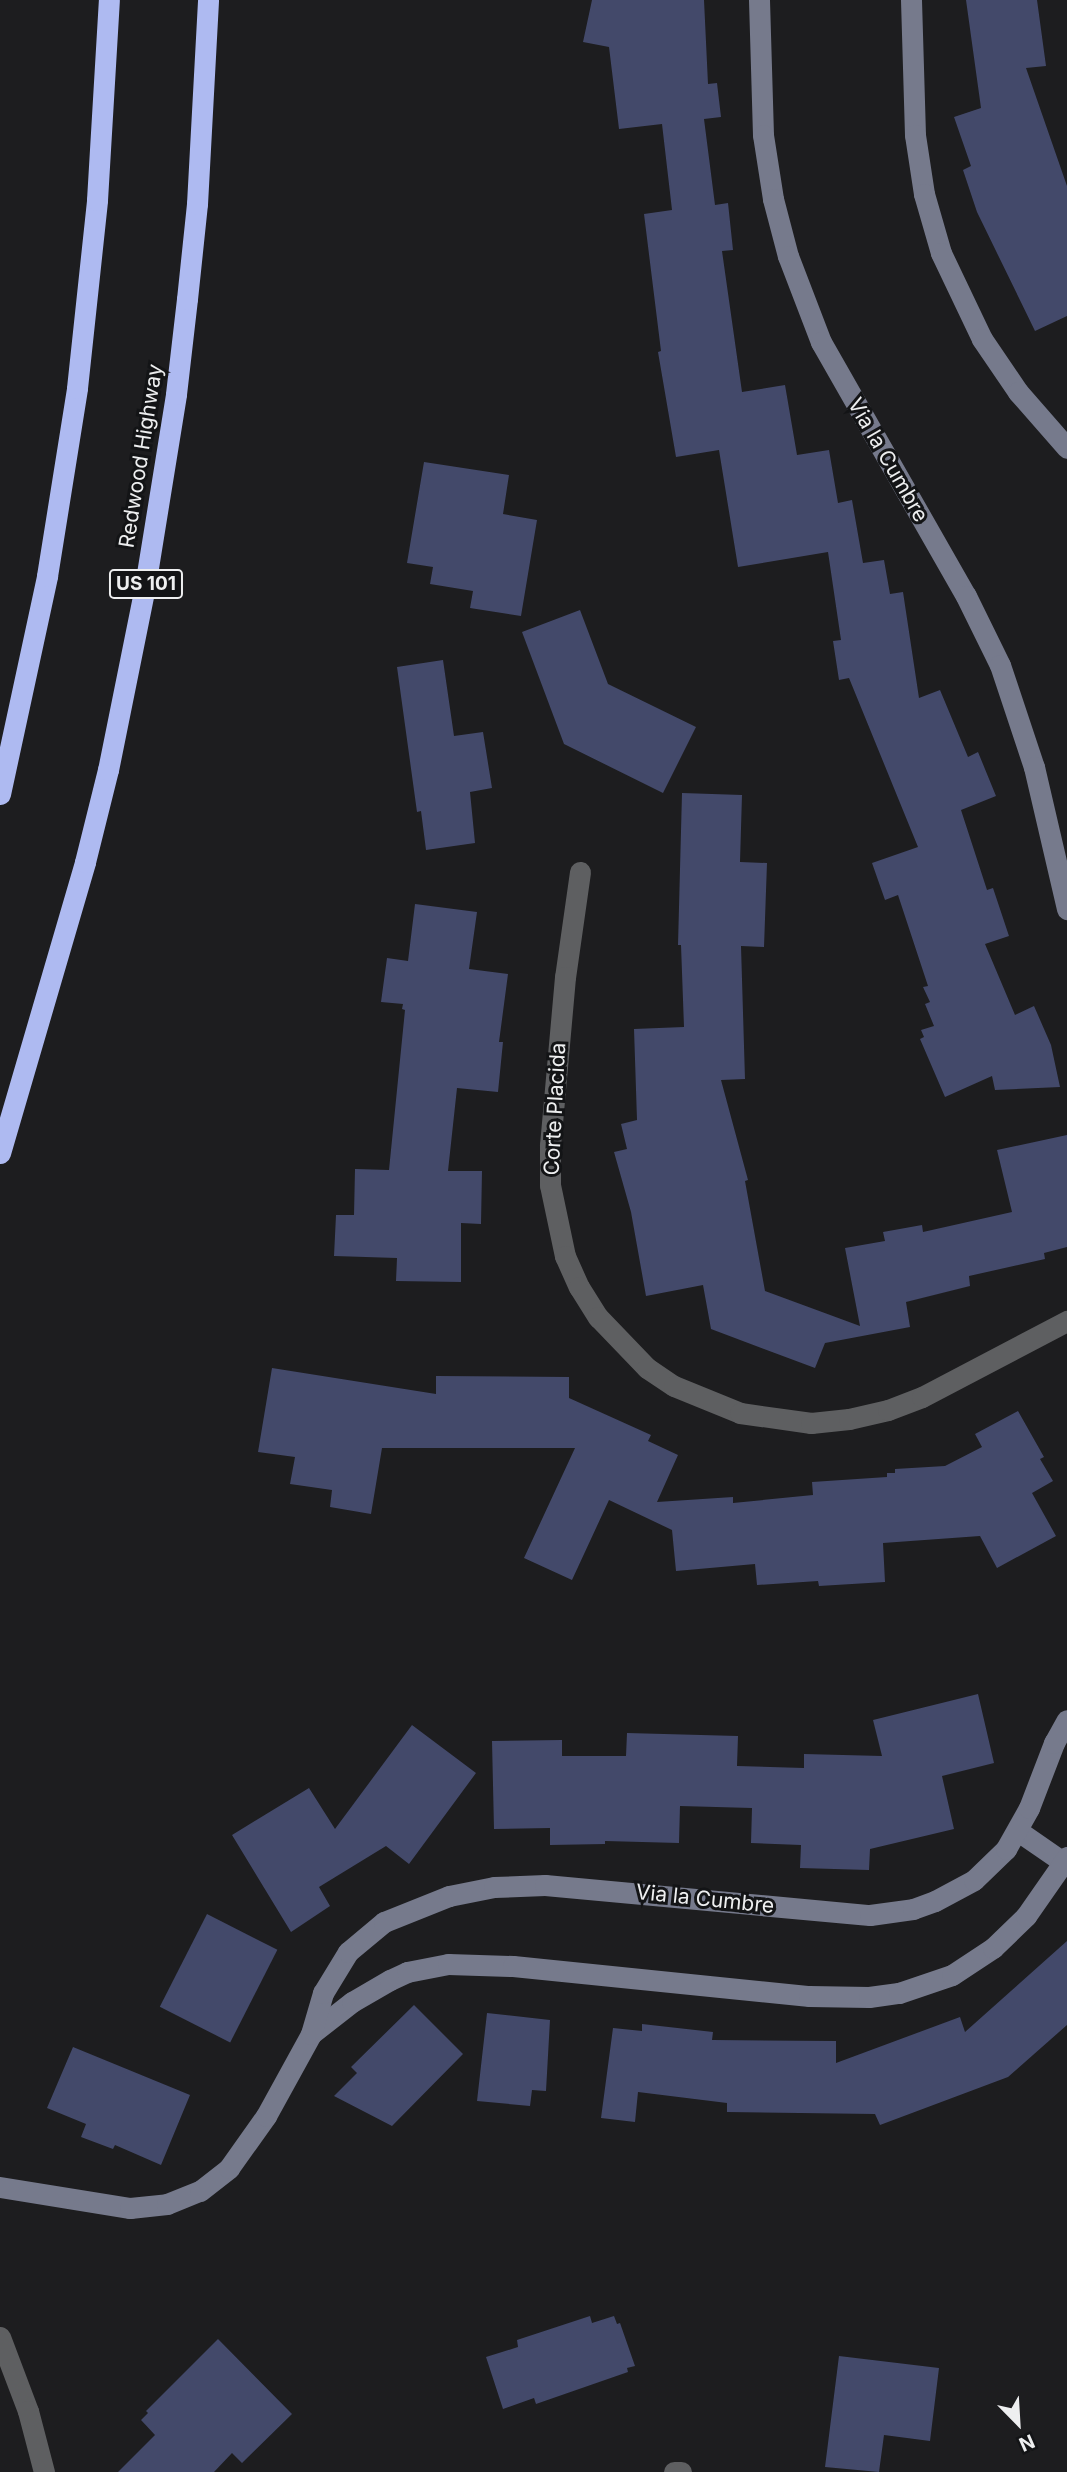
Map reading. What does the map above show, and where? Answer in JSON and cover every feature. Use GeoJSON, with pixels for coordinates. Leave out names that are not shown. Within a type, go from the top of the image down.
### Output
{"type":"FeatureCollection","features":[{"type":"Feature","properties":{"kind":"highway"},"geometry":{"type":"LineString","coordinates":[[0,794],[47,576],[73,415],[97,200],[109,0]]}},
{"type":"Feature","properties":{"kind":"highway","name":"Redwood Highway"},"geometry":{"type":"LineString","coordinates":[[0,1153],[85,862],[108,770],[145,586],[176,394],[197,204],[208,0]]}},
{"type":"Feature","properties":{"kind":"street","name":"Via la Cumbre"},"geometry":{"type":"LineString","coordinates":[[759,0],[761,100],[767,168],[779,226],[798,287],[834,366],[966,596],[1000,665],[1034,767],[1067,909]]}},
{"type":"Feature","properties":{"kind":"street"},"geometry":{"type":"LineString","coordinates":[[911,0],[915,135],[924,194],[941,253],[982,339],[1018,392],[1067,448]]}},
{"type":"Feature","properties":{"kind":"street","name":"Corte Placida"},"geometry":{"type":"LineString","coordinates":[[580,872],[564,990],[550,1145],[550,1185],[565,1256],[579,1287],[598,1317],[638,1360],[674,1386],[740,1413],[811,1423],[849,1419],[888,1410],[922,1397],[1067,1321]]}},
{"type":"Feature","properties":{"kind":"street","name":"Via la Cumbre"},"geometry":{"type":"LineString","coordinates":[[0,2187],[130,2208],[167,2204],[200,2191],[229,2168],[248,2144],[311,2034],[323,1993],[348,1952],[384,1922],[449,1896],[494,1887],[545,1885],[639,1891],[845,1914],[892,1913],[934,1901],[974,1880],[999,1858],[1018,1830],[1054,1743],[1067,1720]]}},
{"type":"Feature","properties":{"kind":"street"},"geometry":{"type":"LineString","coordinates":[[1018,1830],[1065,1859]]}},
{"type":"Feature","properties":{"kind":"street","name":"Via la Cumbre"},"geometry":{"type":"LineString","coordinates":[[311,2034],[352,2003],[390,1980],[407,1972],[448,1964],[513,1966],[809,1996],[850,1997],[899,1993],[952,1975],[993,1948],[1026,1916],[1065,1859]]}},
{"type":"Feature","properties":{"kind":"street"},"geometry":{"type":"LineString","coordinates":[[0,2337],[28,2411],[44,2472]]}},
{"type":"Feature","properties":{"kind":"street"},"geometry":{"type":"LineString","coordinates":[[674,2472],[681,2472]]}},
{"type":"Feature","properties":{"kind":"building"},"geometry":{"type":"Polygon","coordinates":[[[592,0],[704,0],[708,84],[717,83],[721,117],[704,119],[715,205],[728,203],[733,250],[722,251],[742,392],[785,385],[797,455],[829,450],[838,503],[852,500],[863,563],[884,560],[890,594],[903,592],[919,698],[940,690],[968,757],[978,752],[996,796],[961,810],[987,890],[993,888],[1009,936],[985,944],[1015,1015],[1034,1006],[1051,1045],[1060,1087],[995,1090],[992,1076],[945,1097],[920,1039],[924,1037],[921,1030],[934,1026],[925,1004],[930,1002],[923,987],[928,986],[898,895],[885,900],[872,863],[918,847],[849,678],[839,680],[833,641],[841,640],[828,552],[738,567],[719,450],[676,457],[658,352],[661,351],[644,214],[672,210],[662,124],[619,129],[609,47],[583,42],[592,0]]]}},
{"type":"Feature","properties":{"kind":"building"},"geometry":{"type":"Polygon","coordinates":[[[966,0],[1037,0],[1046,66],[1026,68],[1067,186],[1067,316],[1035,331],[977,212],[963,170],[971,166],[954,117],[981,108],[966,0]]]}},
{"type":"Feature","properties":{"kind":"building"},"geometry":{"type":"Polygon","coordinates":[[[424,462],[509,475],[503,514],[537,520],[521,616],[470,608],[473,591],[430,584],[433,567],[407,563],[424,462]]]}},
{"type":"Feature","properties":{"kind":"building"},"geometry":{"type":"Polygon","coordinates":[[[580,610],[608,684],[696,727],[663,793],[564,744],[522,632],[580,610]]]}},
{"type":"Feature","properties":{"kind":"building"},"geometry":{"type":"Polygon","coordinates":[[[443,660],[454,736],[483,732],[492,788],[470,792],[475,843],[426,850],[421,811],[417,812],[397,667],[443,660]]]}},
{"type":"Feature","properties":{"kind":"building"},"geometry":{"type":"Polygon","coordinates":[[[682,793],[742,795],[740,862],[767,863],[764,947],[741,946],[745,1079],[721,1080],[748,1180],[745,1181],[765,1291],[860,1326],[845,1248],[885,1241],[883,1232],[922,1225],[923,1232],[1012,1212],[997,1150],[1067,1135],[1067,1247],[1044,1253],[1045,1259],[969,1276],[970,1286],[906,1302],[910,1327],[825,1343],[815,1368],[711,1329],[703,1285],[646,1296],[631,1212],[614,1152],[627,1149],[621,1124],[637,1120],[634,1029],[684,1027],[681,945],[678,945],[682,793]]]}},
{"type":"Feature","properties":{"kind":"building"},"geometry":{"type":"Polygon","coordinates":[[[415,904],[477,912],[469,969],[508,974],[499,1042],[503,1042],[498,1092],[457,1088],[448,1171],[482,1171],[481,1224],[461,1223],[461,1282],[396,1281],[397,1258],[334,1256],[336,1215],[354,1215],[355,1169],[389,1170],[405,1010],[402,1009],[403,1004],[381,1002],[387,958],[408,961],[415,904]]]}},
{"type":"Feature","properties":{"kind":"building"},"geometry":{"type":"Polygon","coordinates":[[[272,1368],[436,1394],[436,1376],[569,1377],[569,1398],[651,1435],[648,1441],[678,1455],[657,1502],[733,1497],[733,1503],[813,1495],[812,1482],[887,1477],[887,1473],[895,1473],[895,1469],[945,1466],[982,1447],[975,1434],[1018,1411],[1044,1457],[1040,1459],[1053,1481],[1032,1493],[1056,1536],[997,1568],[980,1536],[883,1543],[885,1582],[819,1586],[818,1581],[757,1585],[755,1564],[676,1571],[672,1530],[609,1500],[572,1580],[524,1558],[575,1448],[382,1448],[371,1514],[330,1507],[332,1490],[290,1484],[295,1457],[258,1452],[272,1368]]]}},
{"type":"Feature","properties":{"kind":"building"},"geometry":{"type":"Polygon","coordinates":[[[978,1694],[994,1763],[942,1776],[954,1829],[870,1849],[869,1870],[800,1868],[801,1845],[751,1843],[752,1808],[680,1806],[679,1843],[605,1841],[605,1844],[550,1845],[550,1828],[494,1829],[492,1741],[562,1740],[562,1756],[626,1756],[627,1733],[738,1736],[737,1766],[804,1768],[804,1754],[882,1756],[873,1720],[978,1694]]]}},
{"type":"Feature","properties":{"kind":"building"},"geometry":{"type":"Polygon","coordinates":[[[412,1725],[476,1773],[409,1864],[386,1846],[319,1887],[330,1906],[291,1932],[232,1835],[309,1788],[335,1829],[412,1725]]]}},
{"type":"Feature","properties":{"kind":"building"},"geometry":{"type":"Polygon","coordinates":[[[207,1914],[277,1950],[230,2043],[160,2007],[207,1914]]]}},
{"type":"Feature","properties":{"kind":"building"},"geometry":{"type":"Polygon","coordinates":[[[1067,1941],[1067,2025],[1008,2077],[880,2125],[875,2114],[727,2112],[727,2103],[638,2092],[635,2122],[601,2118],[613,2028],[642,2031],[642,2024],[713,2032],[712,2040],[836,2041],[836,2063],[960,2017],[965,2032],[1067,1941]]]}},
{"type":"Feature","properties":{"kind":"building"},"geometry":{"type":"Polygon","coordinates":[[[414,2005],[463,2054],[392,2126],[334,2096],[357,2073],[351,2067],[414,2005]]]}},
{"type":"Feature","properties":{"kind":"building"},"geometry":{"type":"Polygon","coordinates":[[[487,2013],[550,2020],[546,2091],[532,2090],[530,2106],[477,2101],[487,2013]]]}},
{"type":"Feature","properties":{"kind":"building"},"geometry":{"type":"Polygon","coordinates":[[[73,2047],[190,2095],[161,2165],[115,2145],[113,2149],[81,2137],[86,2124],[47,2108],[73,2047]]]}},
{"type":"Feature","properties":{"kind":"building"},"geometry":{"type":"Polygon","coordinates":[[[590,2316],[592,2323],[614,2316],[617,2324],[620,2323],[635,2366],[627,2368],[628,2372],[536,2404],[534,2398],[503,2409],[486,2357],[518,2347],[517,2340],[590,2316]]]}},
{"type":"Feature","properties":{"kind":"building"},"geometry":{"type":"Polygon","coordinates":[[[218,2339],[292,2414],[242,2463],[232,2453],[214,2472],[118,2472],[155,2435],[141,2420],[148,2413],[146,2411],[218,2339]]]}},
{"type":"Feature","properties":{"kind":"building"},"geometry":{"type":"Polygon","coordinates":[[[839,2356],[939,2368],[930,2441],[884,2435],[879,2472],[825,2467],[839,2356]]]}}]}
